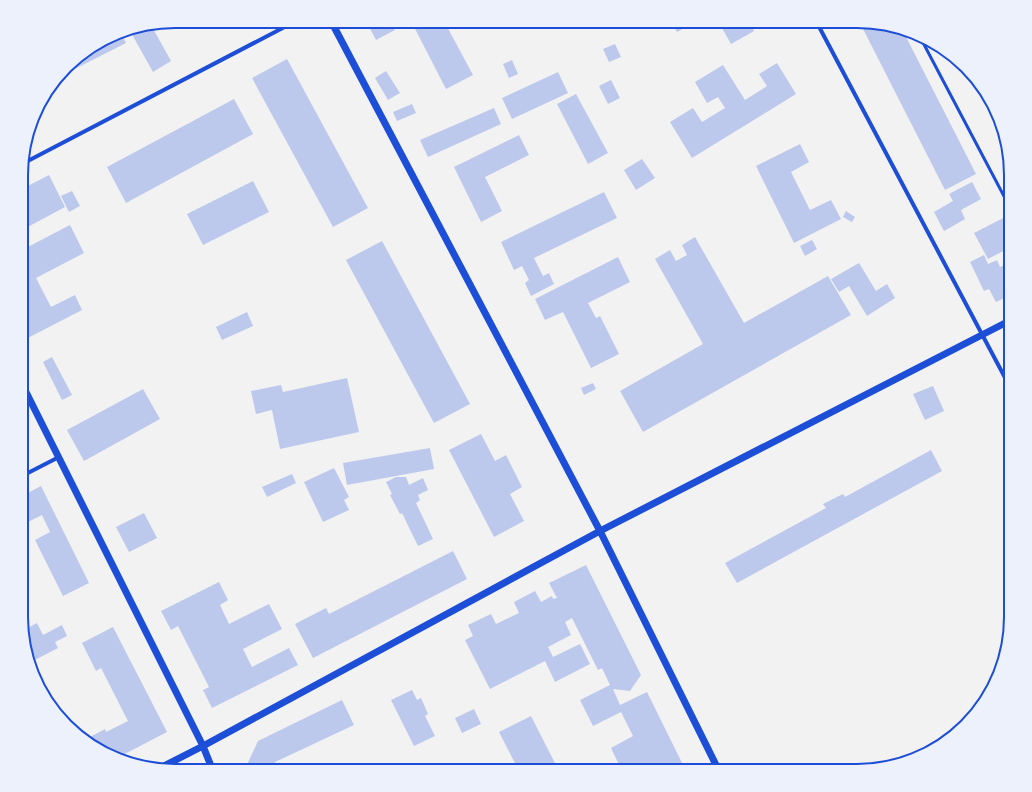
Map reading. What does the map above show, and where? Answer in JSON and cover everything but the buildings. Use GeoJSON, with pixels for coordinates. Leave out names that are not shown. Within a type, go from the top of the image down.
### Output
{"type":"FeatureCollection","features":[{"type":"Feature","properties":{"kind":"street"},"geometry":{"type":"LineString","coordinates":[[29,161],[283,28]]}},
{"type":"Feature","properties":{"kind":"street"},"geometry":{"type":"LineString","coordinates":[[335,28],[600,531],[716,764]]}},
{"type":"Feature","properties":{"kind":"street"},"geometry":{"type":"LineString","coordinates":[[820,28],[1004,376]]}},
{"type":"Feature","properties":{"kind":"street"},"geometry":{"type":"LineString","coordinates":[[168,764],[600,531],[1004,324]]}},
{"type":"Feature","properties":{"kind":"street"},"geometry":{"type":"LineString","coordinates":[[28,396],[211,764]]}},
{"type":"Feature","properties":{"kind":"street"},"geometry":{"type":"LineString","coordinates":[[28,473],[59,457]]}},
{"type":"Feature","properties":{"kind":"lane"},"geometry":{"type":"LineString","coordinates":[[924,44],[1004,196]]}}]}
